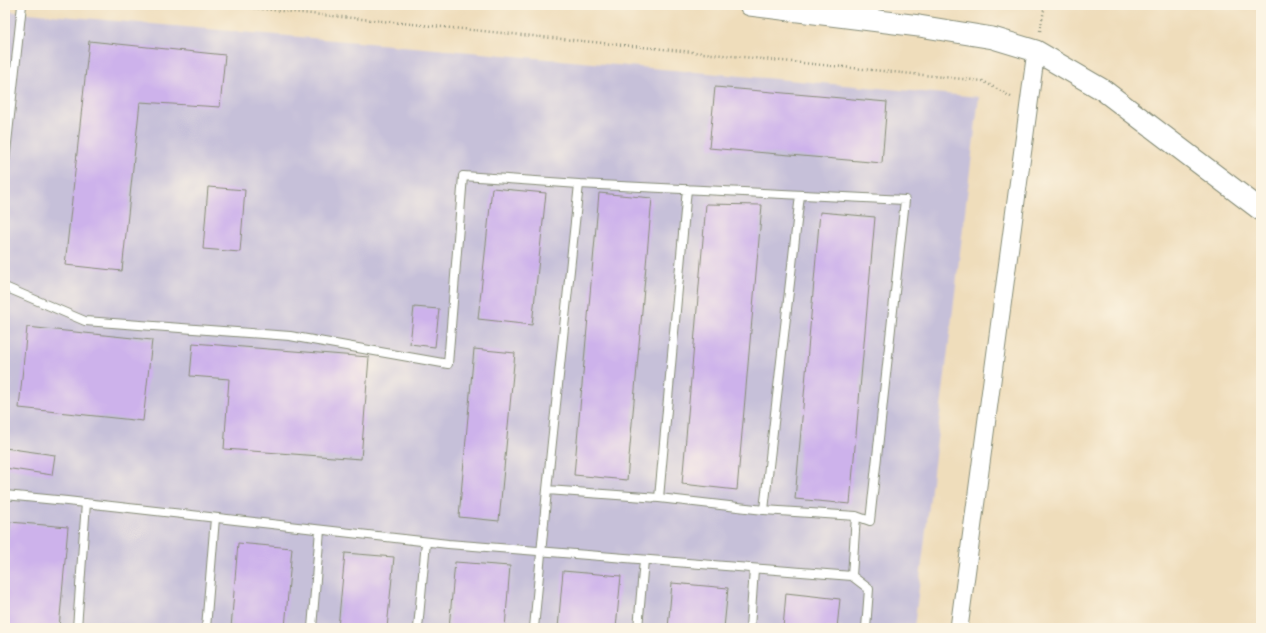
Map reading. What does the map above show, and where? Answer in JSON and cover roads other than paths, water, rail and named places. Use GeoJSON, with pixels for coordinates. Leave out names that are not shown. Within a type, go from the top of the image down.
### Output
{"type":"FeatureCollection","features":[{"type":"Feature","properties":{"kind":"street"},"geometry":{"type":"LineString","coordinates":[[750,5],[919,26],[993,38],[1036,51],[1103,90],[1261,210]]}},
{"type":"Feature","properties":{"kind":"street"},"geometry":{"type":"LineString","coordinates":[[959,628],[1036,51]]}},
{"type":"Feature","properties":{"kind":"lane"},"geometry":{"type":"LineString","coordinates":[[5,161],[22,5]]}},
{"type":"Feature","properties":{"kind":"lane"},"geometry":{"type":"LineString","coordinates":[[5,287],[85,321],[290,336],[448,364],[463,176],[579,184],[905,200],[870,521],[856,516],[764,510],[659,498],[547,490]]}},
{"type":"Feature","properties":{"kind":"lane"},"geometry":{"type":"LineString","coordinates":[[534,628],[579,184]]}},
{"type":"Feature","properties":{"kind":"lane"},"geometry":{"type":"LineString","coordinates":[[659,498],[686,189]]}},
{"type":"Feature","properties":{"kind":"lane"},"geometry":{"type":"LineString","coordinates":[[764,510],[800,195]]}},
{"type":"Feature","properties":{"kind":"lane"},"geometry":{"type":"LineString","coordinates":[[5,495],[426,542],[852,576],[869,589],[866,628]]}},
{"type":"Feature","properties":{"kind":"lane"},"geometry":{"type":"LineString","coordinates":[[77,628],[86,503]]}},
{"type":"Feature","properties":{"kind":"lane"},"geometry":{"type":"LineString","coordinates":[[852,576],[856,516]]}},
{"type":"Feature","properties":{"kind":"lane"},"geometry":{"type":"LineString","coordinates":[[206,628],[215,518]]}},
{"type":"Feature","properties":{"kind":"lane"},"geometry":{"type":"LineString","coordinates":[[312,628],[320,530]]}},
{"type":"Feature","properties":{"kind":"lane"},"geometry":{"type":"LineString","coordinates":[[418,628],[426,542]]}},
{"type":"Feature","properties":{"kind":"lane"},"geometry":{"type":"LineString","coordinates":[[638,628],[644,560]]}},
{"type":"Feature","properties":{"kind":"lane"},"geometry":{"type":"LineString","coordinates":[[750,628],[754,568]]}}]}
